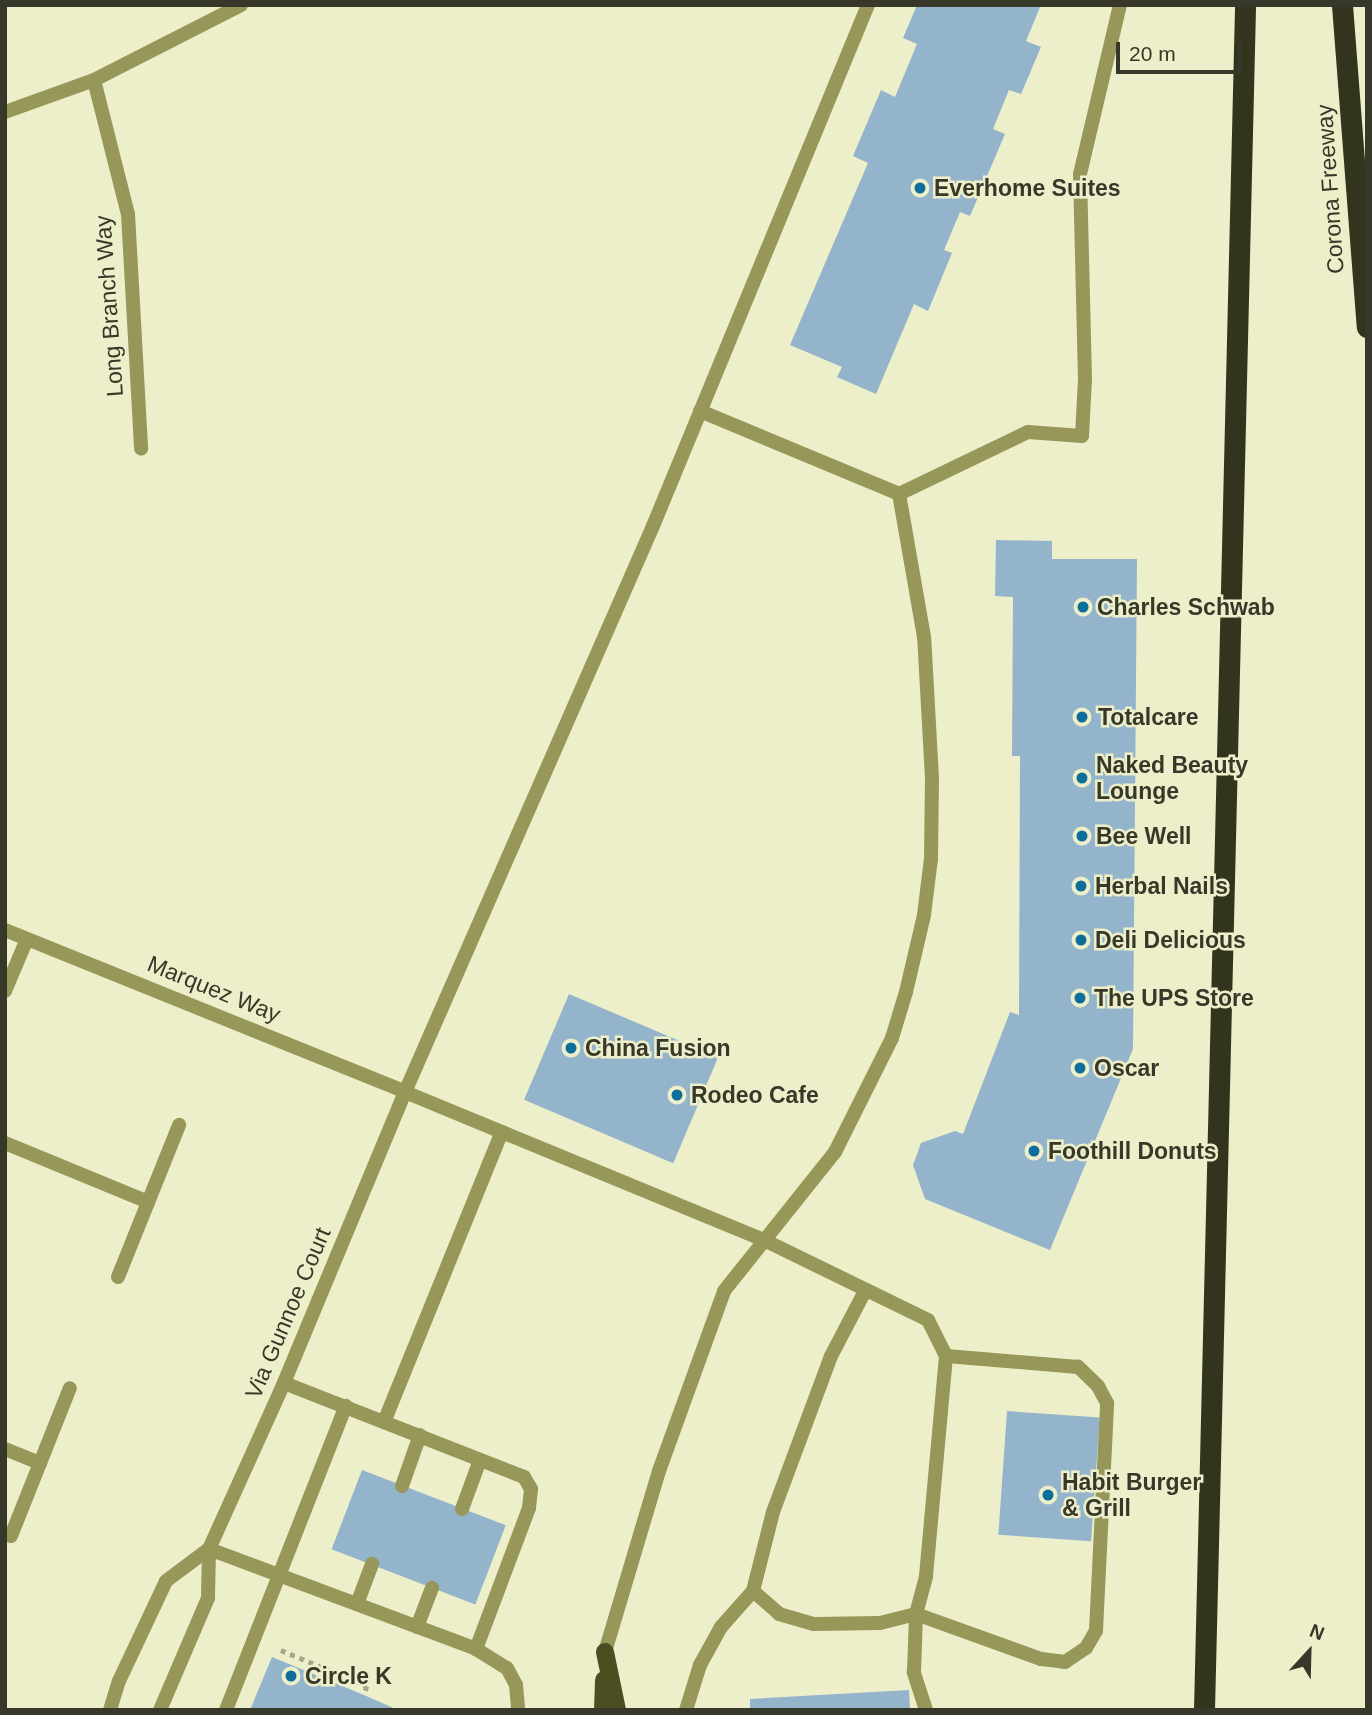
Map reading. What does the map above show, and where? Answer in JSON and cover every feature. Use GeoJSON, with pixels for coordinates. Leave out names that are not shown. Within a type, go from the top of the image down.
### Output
{"type":"FeatureCollection","features":[{"type":"Feature","properties":{"kind":"highway"},"geometry":{"type":"LineString","coordinates":[[1204,1710],[1245,5]]}},
{"type":"Feature","properties":{"kind":"highway","name":"Corona Freeway"},"geometry":{"type":"LineString","coordinates":[[1342,5],[1367,327]]}},
{"type":"Feature","properties":{"kind":"main road"},"geometry":{"type":"LineString","coordinates":[[603,1710],[605,1652]]}},
{"type":"Feature","properties":{"kind":"main road"},"geometry":{"type":"LineString","coordinates":[[605,1652],[617,1710]]}},
{"type":"Feature","properties":{"kind":"street"},"geometry":{"type":"LineString","coordinates":[[5,112],[94,80],[241,5]]}},
{"type":"Feature","properties":{"kind":"street","name":"Via Gunnoe Court"},"geometry":{"type":"LineString","coordinates":[[160,1710],[208,1598],[209,1549],[284,1384],[405,1091],[643,550],[868,5]]}},
{"type":"Feature","properties":{"kind":"street"},"geometry":{"type":"LineString","coordinates":[[700,411],[899,494],[1028,432],[1082,436],[1084,379],[1080,174],[1120,5]]}},
{"type":"Feature","properties":{"kind":"street","name":"Long Branch Way"},"geometry":{"type":"LineString","coordinates":[[94,80],[128,214],[141,449]]}},
{"type":"Feature","properties":{"kind":"street"},"geometry":{"type":"LineString","coordinates":[[605,1652],[659,1471],[724,1291],[835,1152],[886,1049],[906,992],[924,915],[931,859],[929,720],[923,637],[899,494]]}},
{"type":"Feature","properties":{"kind":"street","name":"Marquez Way"},"geometry":{"type":"LineString","coordinates":[[5,930],[287,1042],[764,1240],[928,1320],[946,1356]]}},
{"type":"Feature","properties":{"kind":"street"},"geometry":{"type":"LineString","coordinates":[[5,991],[27,939]]}},
{"type":"Feature","properties":{"kind":"street"},"geometry":{"type":"LineString","coordinates":[[118,1277],[179,1125]]}},
{"type":"Feature","properties":{"kind":"street"},"geometry":{"type":"LineString","coordinates":[[384,1422],[502,1132]]}},
{"type":"Feature","properties":{"kind":"street"},"geometry":{"type":"LineString","coordinates":[[5,1143],[148,1202]]}},
{"type":"Feature","properties":{"kind":"street"},"geometry":{"type":"LineString","coordinates":[[686,1710],[700,1665],[716,1637],[753,1591],[773,1512],[826,1369],[865,1291]]}},
{"type":"Feature","properties":{"kind":"street"},"geometry":{"type":"LineString","coordinates":[[753,1591],[779,1614],[814,1624],[880,1623],[916,1614],[1041,1659],[1065,1662],[1086,1648],[1096,1631],[1107,1403],[1098,1387],[1077,1367],[946,1356],[926,1576],[916,1614],[914,1672],[926,1710]]}},
{"type":"Feature","properties":{"kind":"street"},"geometry":{"type":"LineString","coordinates":[[284,1384],[524,1477],[531,1489],[529,1508],[476,1649]]}},
{"type":"Feature","properties":{"kind":"street"},"geometry":{"type":"LineString","coordinates":[[11,1536],[70,1388]]}},
{"type":"Feature","properties":{"kind":"street"},"geometry":{"type":"LineString","coordinates":[[226,1710],[346,1406]]}},
{"type":"Feature","properties":{"kind":"street"},"geometry":{"type":"LineString","coordinates":[[402,1486],[420,1435]]}},
{"type":"Feature","properties":{"kind":"street"},"geometry":{"type":"LineString","coordinates":[[5,1448],[40,1463]]}},
{"type":"Feature","properties":{"kind":"street"},"geometry":{"type":"LineString","coordinates":[[462,1509],[480,1460]]}},
{"type":"Feature","properties":{"kind":"street"},"geometry":{"type":"LineString","coordinates":[[209,1549],[476,1649],[507,1668],[516,1685],[518,1710]]}},
{"type":"Feature","properties":{"kind":"street","name":"Via Gunnoe Court"},"geometry":{"type":"LineString","coordinates":[[110,1710],[119,1681],[166,1581],[209,1549]]}},
{"type":"Feature","properties":{"kind":"street"},"geometry":{"type":"LineString","coordinates":[[357,1604],[372,1564]]}},
{"type":"Feature","properties":{"kind":"street"},"geometry":{"type":"LineString","coordinates":[[417,1627],[432,1588]]}},
{"type":"Feature","properties":{"kind":"path"},"geometry":{"type":"LineString","coordinates":[[273,1647],[367,1686],[364,1695]]}},
{"type":"Feature","properties":{"kind":"building","name":"Everhome Suites"},"geometry":{"type":"Polygon","coordinates":[[[917,5],[1041,5],[1026,41],[1041,47],[1021,94],[1009,90],[993,129],[1005,134],[970,216],[960,212],[944,250],[952,253],[928,311],[914,304],[876,394],[837,377],[842,367],[790,345],[868,163],[853,156],[881,90],[895,97],[917,44],[903,38],[917,5]]]}},
{"type":"Feature","properties":{"kind":"building"},"geometry":{"type":"Polygon","coordinates":[[[996,540],[1052,541],[1052,559],[1137,559],[1133,1049],[1050,1250],[925,1199],[913,1165],[921,1143],[955,1131],[963,1134],[1010,1012],[1019,1015],[1020,756],[1012,756],[1013,597],[995,596],[996,540]]]}},
{"type":"Feature","properties":{"kind":"building"},"geometry":{"type":"Polygon","coordinates":[[[569,994],[718,1057],[673,1163],[524,1100],[569,994]]]}},
{"type":"Feature","properties":{"kind":"building","name":"Habit Burger & Grill"},"geometry":{"type":"Polygon","coordinates":[[[1007,1411],[1100,1417],[1091,1541],[998,1535],[1007,1411]]]}},
{"type":"Feature","properties":{"kind":"building"},"geometry":{"type":"Polygon","coordinates":[[[362,1470],[506,1525],[475,1605],[332,1549],[362,1470]]]}},
{"type":"Feature","properties":{"kind":"building","name":"Circle K"},"geometry":{"type":"Polygon","coordinates":[[[272,1657],[364,1695],[398,1710],[250,1710],[272,1657]]]}},
{"type":"Feature","properties":{"kind":"building"},"geometry":{"type":"Polygon","coordinates":[[[909,1690],[910,1710],[750,1710],[750,1699],[909,1690]]]}},
{"type":"Feature","properties":{"kind":"place","name":"Everhome Suites"},"geometry":{"type":"Point","coordinates":[920,188]}},
{"type":"Feature","properties":{"kind":"place","name":"Charles Schwab"},"geometry":{"type":"Point","coordinates":[1083,607]}},
{"type":"Feature","properties":{"kind":"place","name":"Totalcare"},"geometry":{"type":"Point","coordinates":[1082,717]}},
{"type":"Feature","properties":{"kind":"place","name":"Naked Beauty Lounge"},"geometry":{"type":"Point","coordinates":[1082,778]}},
{"type":"Feature","properties":{"kind":"place","name":"Bee Well"},"geometry":{"type":"Point","coordinates":[1082,836]}},
{"type":"Feature","properties":{"kind":"place","name":"Herbal Nails"},"geometry":{"type":"Point","coordinates":[1081,886]}},
{"type":"Feature","properties":{"kind":"place","name":"Deli Delicious"},"geometry":{"type":"Point","coordinates":[1081,940]}},
{"type":"Feature","properties":{"kind":"place","name":"The UPS Store"},"geometry":{"type":"Point","coordinates":[1080,998]}},
{"type":"Feature","properties":{"kind":"place","name":"China Fusion"},"geometry":{"type":"Point","coordinates":[571,1048]}},
{"type":"Feature","properties":{"kind":"place","name":"Oscar"},"geometry":{"type":"Point","coordinates":[1080,1068]}},
{"type":"Feature","properties":{"kind":"place","name":"Rodeo Cafe"},"geometry":{"type":"Point","coordinates":[677,1095]}},
{"type":"Feature","properties":{"kind":"place","name":"Foothill Donuts"},"geometry":{"type":"Point","coordinates":[1034,1151]}},
{"type":"Feature","properties":{"kind":"place","name":"Habit Burger & Grill"},"geometry":{"type":"Point","coordinates":[1048,1495]}},
{"type":"Feature","properties":{"kind":"place","name":"Circle K"},"geometry":{"type":"Point","coordinates":[291,1676]}}]}
